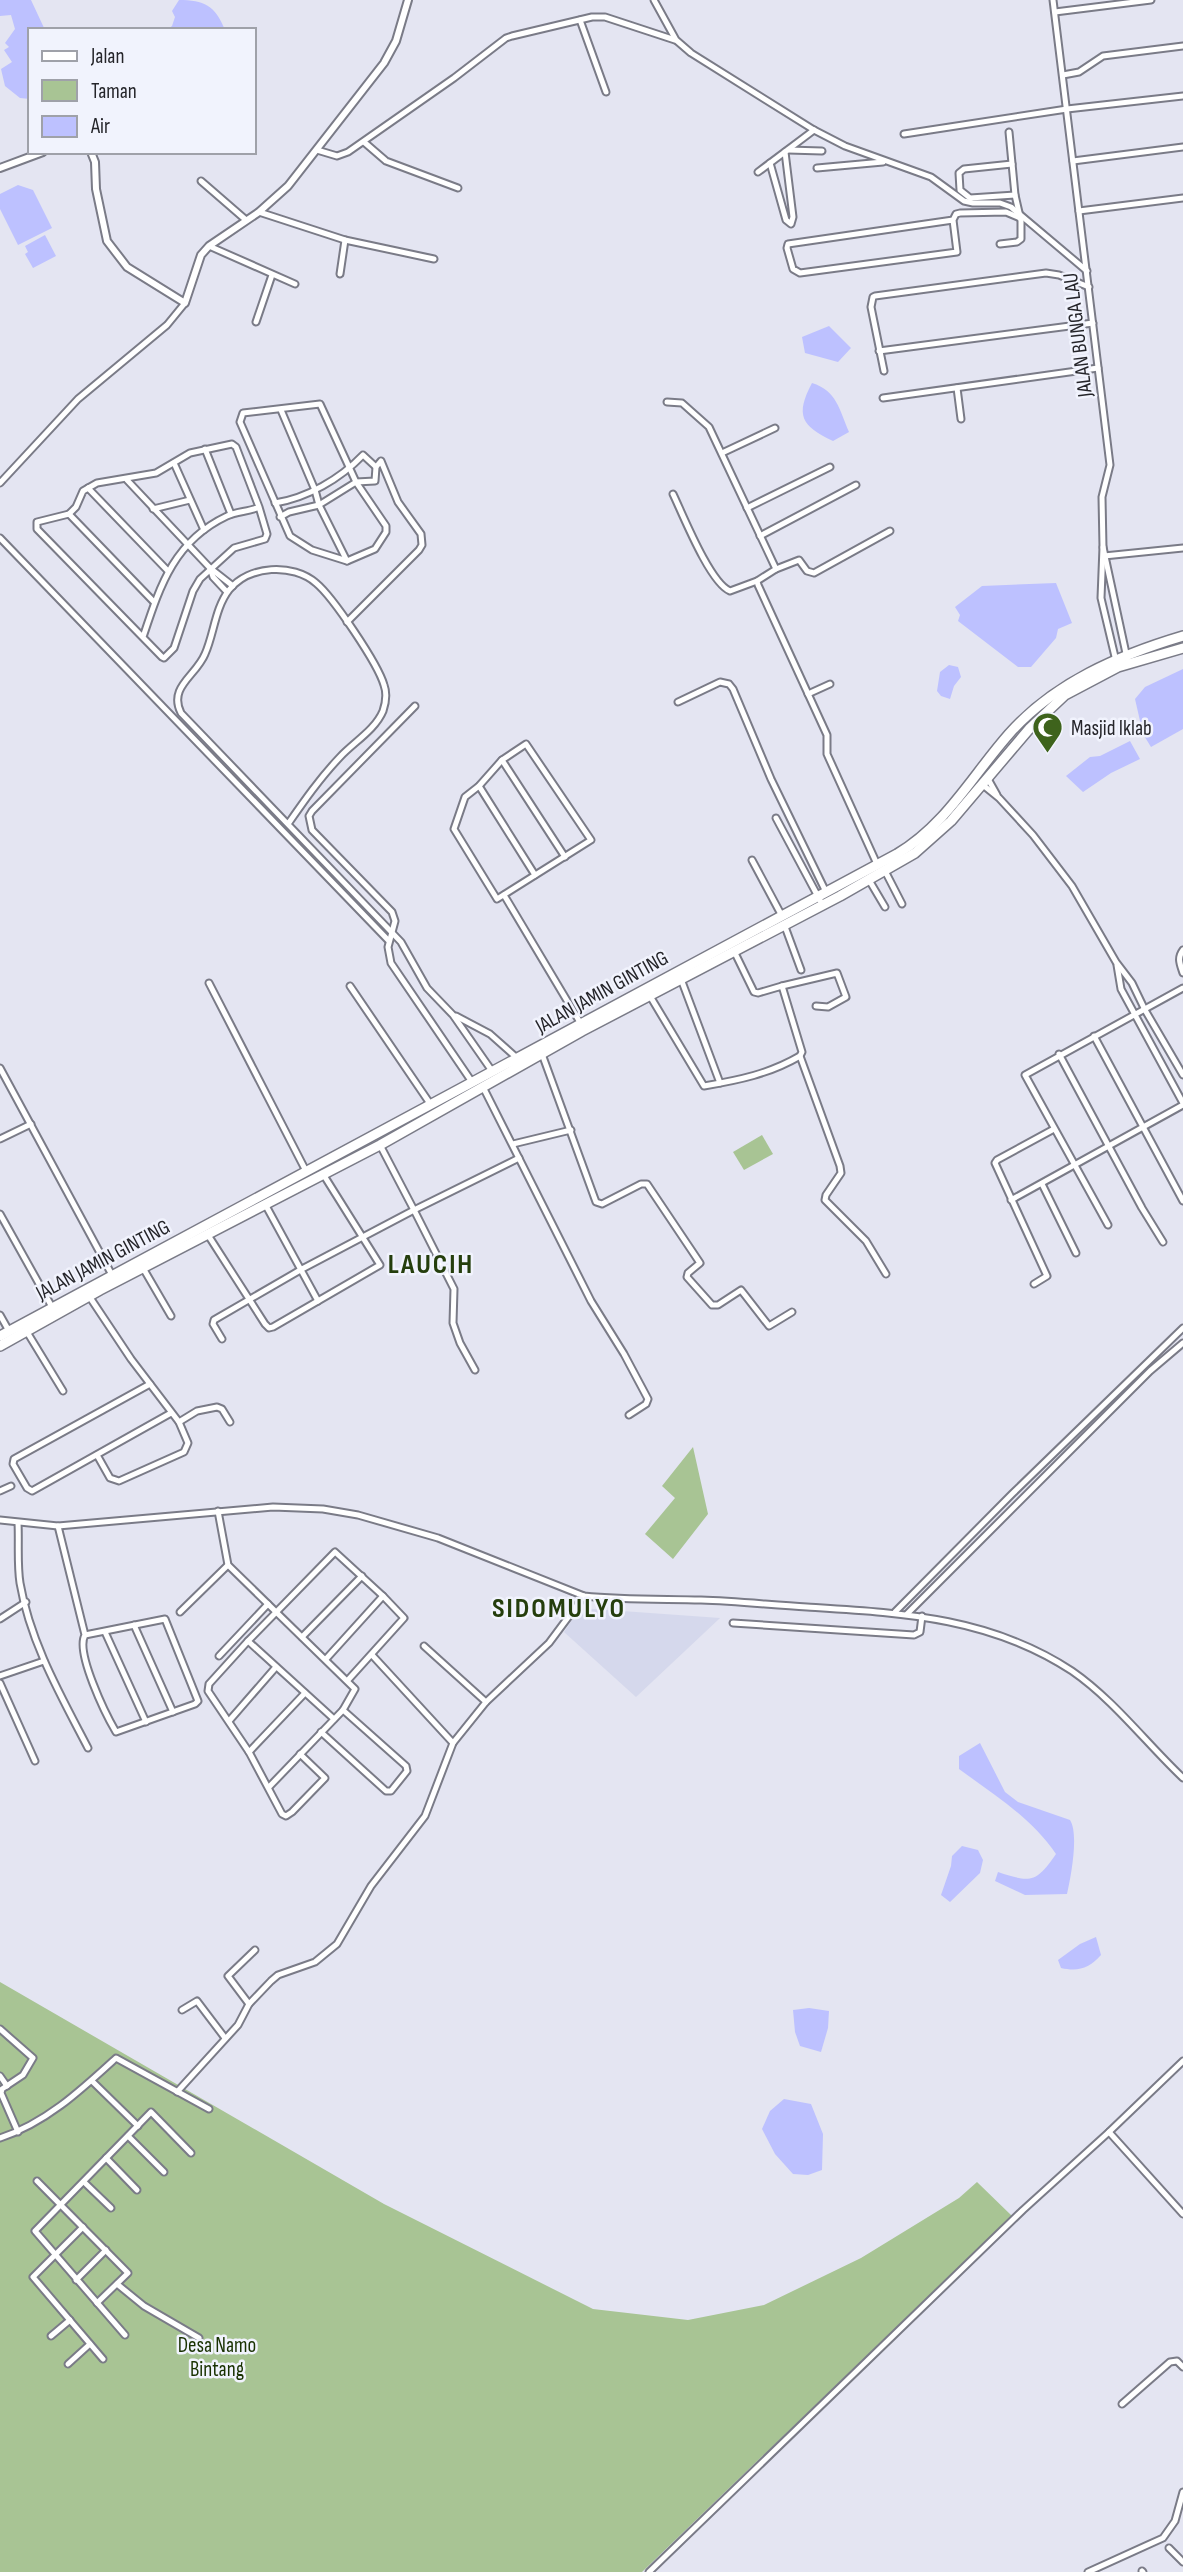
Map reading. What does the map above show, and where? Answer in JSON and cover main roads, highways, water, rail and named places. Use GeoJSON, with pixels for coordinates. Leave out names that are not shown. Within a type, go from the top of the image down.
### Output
{"type":"FeatureCollection","features":[{"type":"Feature","properties":{"kind":"highway","name":"JALAN JAMIN GINTING"},"geometry":{"type":"LineString","coordinates":[[822,897],[868,879],[915,843],[948,812],[995,750],[1026,717],[1069,683],[1183,636]]}},
{"type":"Feature","properties":{"kind":"highway","name":"JALAN JAMIN GINTING"},"geometry":{"type":"LineString","coordinates":[[1127,659],[1183,648]]}},
{"type":"Feature","properties":{"kind":"highway","name":"JALAN JAMIN GINTING"},"geometry":{"type":"LineString","coordinates":[[4,1334],[306,1171],[320,1169],[380,1145],[734,951],[822,897],[926,844],[950,821],[1048,709],[1116,664]]}},
{"type":"Feature","properties":{"kind":"highway","name":"JALAN JAMIN GINTING"},"geometry":{"type":"LineString","coordinates":[[0,1346],[265,1204],[320,1169],[492,1071],[698,959],[783,920]]}},
{"type":"Feature","properties":{"kind":"water"},"geometry":{"type":"Polygon","coordinates":[[[0,0],[31,0],[44,28],[28,28],[28,99],[20,98],[5,86],[1,69],[12,62],[4,50],[9,47],[5,43],[15,29],[11,15],[0,16],[0,0]]]}},
{"type":"Feature","properties":{"kind":"water"},"geometry":{"type":"Polygon","coordinates":[[[179,0],[202,3],[213,10],[224,28],[170,28],[175,17],[172,11],[179,0]]]}},
{"type":"Feature","properties":{"kind":"water"},"geometry":{"type":"Polygon","coordinates":[[[18,185],[33,190],[52,228],[18,245],[0,209],[0,194],[18,185]]]}},
{"type":"Feature","properties":{"kind":"water"},"geometry":{"type":"Polygon","coordinates":[[[45,235],[56,256],[33,268],[25,254],[28,252],[25,246],[45,235]]]}},
{"type":"Feature","properties":{"kind":"water"},"geometry":{"type":"Polygon","coordinates":[[[829,326],[851,348],[838,362],[805,353],[802,337],[829,326]]]}},
{"type":"Feature","properties":{"kind":"water"},"geometry":{"type":"Polygon","coordinates":[[[812,383],[832,396],[849,432],[833,441],[814,430],[804,418],[804,403],[812,383]]]}},
{"type":"Feature","properties":{"kind":"water"},"geometry":{"type":"Polygon","coordinates":[[[1056,583],[1072,623],[1058,629],[1056,638],[1031,667],[1018,667],[958,621],[960,615],[955,607],[982,586],[1056,583]]]}},
{"type":"Feature","properties":{"kind":"water"},"geometry":{"type":"Polygon","coordinates":[[[949,665],[958,667],[961,677],[954,686],[950,699],[941,696],[937,691],[940,672],[949,665]]]}},
{"type":"Feature","properties":{"kind":"water"},"geometry":{"type":"Polygon","coordinates":[[[1183,669],[1183,729],[1151,747],[1143,734],[1135,699],[1145,687],[1183,669]]]}},
{"type":"Feature","properties":{"kind":"water"},"geometry":{"type":"Polygon","coordinates":[[[1130,741],[1140,759],[1111,773],[1083,792],[1066,776],[1090,757],[1100,756],[1130,741]]]}},
{"type":"Feature","properties":{"kind":"water"},"geometry":{"type":"Polygon","coordinates":[[[980,1743],[1005,1792],[1018,1802],[1070,1820],[1074,1845],[1067,1894],[1025,1895],[995,1881],[998,1872],[1018,1878],[1032,1878],[1043,1871],[1056,1854],[1024,1818],[959,1769],[959,1756],[980,1743]]]}},
{"type":"Feature","properties":{"kind":"water"},"geometry":{"type":"Polygon","coordinates":[[[962,1846],[978,1850],[983,1860],[980,1873],[950,1902],[941,1895],[952,1856],[962,1846]]]}},
{"type":"Feature","properties":{"kind":"water"},"geometry":{"type":"Polygon","coordinates":[[[1096,1937],[1101,1955],[1097,1959],[1078,1969],[1061,1968],[1058,1960],[1080,1944],[1096,1937]]]}},
{"type":"Feature","properties":{"kind":"water"},"geometry":{"type":"Polygon","coordinates":[[[809,2008],[829,2011],[828,2028],[821,2052],[800,2046],[795,2032],[793,2010],[809,2008]]]}},
{"type":"Feature","properties":{"kind":"water"},"geometry":{"type":"Polygon","coordinates":[[[784,2099],[811,2104],[823,2134],[822,2170],[808,2175],[793,2174],[775,2154],[762,2129],[770,2111],[784,2099]]]}},
{"type":"Feature","properties":{"kind":"place","name":"Masjid Iklab"},"geometry":{"type":"Point","coordinates":[1048,755]}},
{"type":"Feature","properties":{"kind":"district","name":"LAUCIH"},"geometry":{"type":"Point","coordinates":[431,1264]}},
{"type":"Feature","properties":{"kind":"district","name":"SIDOMULYO"},"geometry":{"type":"Point","coordinates":[559,1608]}},
{"type":"Feature","properties":{"kind":"park label","name":"Desa Namo Bintang"},"geometry":{"type":"Point","coordinates":[217,2357]}}]}
